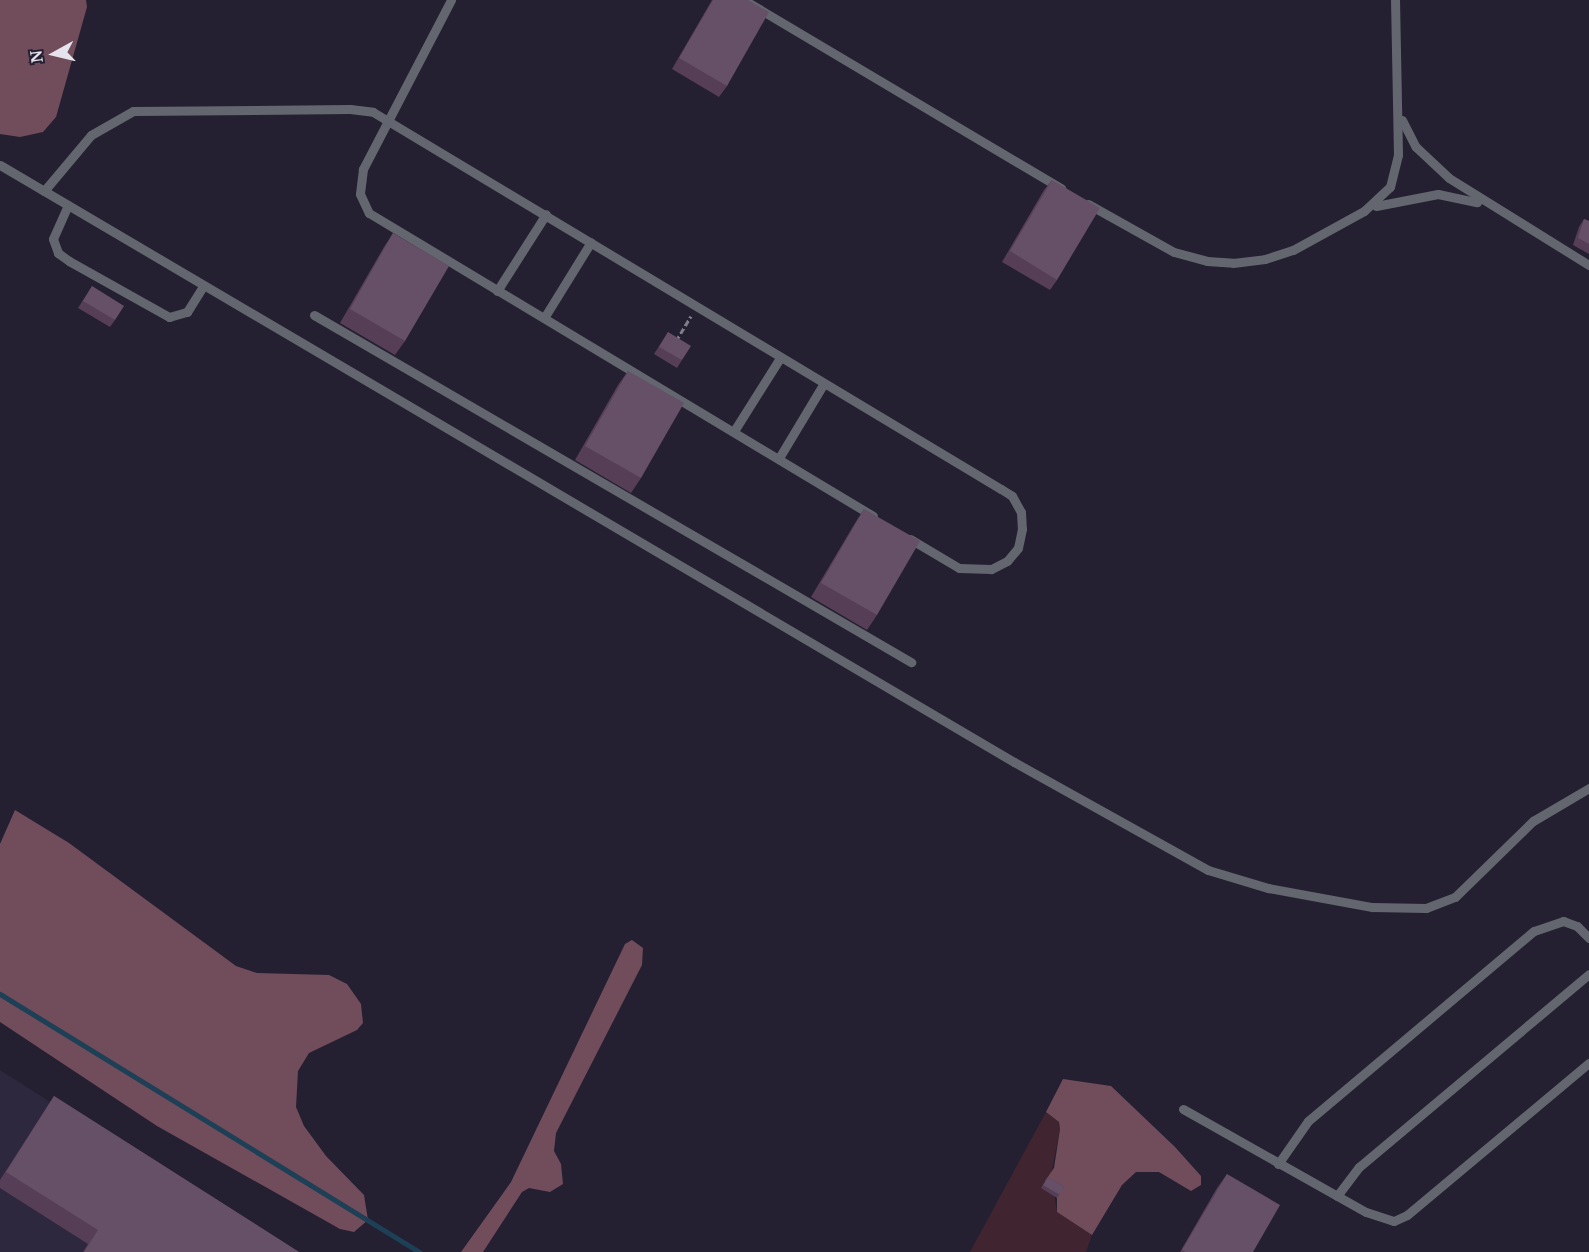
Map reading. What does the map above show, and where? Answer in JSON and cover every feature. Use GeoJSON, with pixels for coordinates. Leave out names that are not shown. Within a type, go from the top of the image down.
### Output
{"type":"FeatureCollection","features":[{"type":"Feature","properties":{"kind":"lane"},"geometry":{"type":"LineString","coordinates":[[451,0],[360,176],[360,194],[365,207],[380,223],[544,318],[880,520]]}},
{"type":"Feature","properties":{"kind":"lane"},"geometry":{"type":"LineString","coordinates":[[744,0],[1146,238],[1182,255],[1221,262],[1265,260],[1322,236],[1383,197],[1394,175],[1399,110],[1395,0]]}},
{"type":"Feature","properties":{"kind":"lane"},"geometry":{"type":"LineString","coordinates":[[44,191],[91,135],[133,111],[359,109],[388,120],[1007,492],[1022,518],[1022,537],[1015,553],[1002,564],[985,570],[959,568],[901,533]]}},
{"type":"Feature","properties":{"kind":"lane"},"geometry":{"type":"LineString","coordinates":[[1399,110],[1411,140],[1429,161],[1490,207],[1589,265]]}},
{"type":"Feature","properties":{"kind":"lane"},"geometry":{"type":"LineString","coordinates":[[0,165],[1034,774],[1179,857],[1223,876],[1268,888],[1372,907],[1405,909],[1435,906],[1466,889],[1533,821],[1589,788]]}},
{"type":"Feature","properties":{"kind":"lane"},"geometry":{"type":"LineString","coordinates":[[1364,211],[1396,200],[1438,194],[1490,207]]}},
{"type":"Feature","properties":{"kind":"lane"},"geometry":{"type":"LineString","coordinates":[[68,205],[54,232],[55,246],[63,258],[169,317],[187,312],[203,286]]}},
{"type":"Feature","properties":{"kind":"lane"},"geometry":{"type":"LineString","coordinates":[[497,291],[546,214]]}},
{"type":"Feature","properties":{"kind":"lane"},"geometry":{"type":"LineString","coordinates":[[544,318],[591,242]]}},
{"type":"Feature","properties":{"kind":"lane"},"geometry":{"type":"LineString","coordinates":[[314,315],[911,662]]}},
{"type":"Feature","properties":{"kind":"lane"},"geometry":{"type":"LineString","coordinates":[[734,431],[780,357]]}},
{"type":"Feature","properties":{"kind":"lane"},"geometry":{"type":"LineString","coordinates":[[779,458],[824,383]]}},
{"type":"Feature","properties":{"kind":"lane"},"geometry":{"type":"LineString","coordinates":[[1278,1164],[1308,1121],[1534,931],[1563,921],[1577,926],[1589,938]]}},
{"type":"Feature","properties":{"kind":"lane"},"geometry":{"type":"LineString","coordinates":[[1337,1196],[1359,1167],[1588,978]]}},
{"type":"Feature","properties":{"kind":"lane"},"geometry":{"type":"LineString","coordinates":[[1183,1109],[1376,1217],[1403,1218],[1589,1063]]}},
{"type":"Feature","properties":{"kind":"path"},"geometry":{"type":"LineString","coordinates":[[673,346],[697,307]]}},
{"type":"Feature","properties":{"kind":"shaded area"},"geometry":{"type":"Polygon","coordinates":[[[0,0],[86,0],[87,7],[56,117],[43,132],[20,137],[0,134],[0,0]]]}},
{"type":"Feature","properties":{"kind":"shaded area"},"geometry":{"type":"Polygon","coordinates":[[[15,810],[69,843],[236,966],[257,973],[329,975],[347,984],[361,1004],[363,1023],[357,1030],[309,1053],[298,1071],[296,1107],[304,1126],[326,1156],[364,1195],[368,1220],[354,1232],[340,1229],[157,1126],[0,1022],[0,844],[15,810]]]}},
{"type":"Feature","properties":{"kind":"shaded area"},"geometry":{"type":"Polygon","coordinates":[[[632,940],[643,948],[642,965],[556,1133],[554,1151],[561,1164],[563,1184],[550,1192],[529,1188],[522,1192],[483,1252],[461,1252],[511,1182],[625,944],[632,940]]]}},
{"type":"Feature","properties":{"kind":"shaded area"},"geometry":{"type":"Polygon","coordinates":[[[0,1070],[19,1082],[280,1252],[0,1252],[0,1070]]]}},
{"type":"Feature","properties":{"kind":"shaded area"},"geometry":{"type":"Polygon","coordinates":[[[1063,1079],[1111,1086],[1175,1147],[1201,1176],[1201,1185],[1191,1191],[1159,1172],[1136,1172],[1122,1185],[1092,1235],[1057,1212],[1057,1198],[1045,1181],[1054,1168],[1060,1129],[1059,1122],[1046,1112],[1063,1079]]]}},
{"type":"Feature","properties":{"kind":"shaded area"},"geometry":{"type":"Polygon","coordinates":[[[1046,1112],[1059,1122],[1060,1129],[1051,1175],[1057,1212],[1092,1235],[1086,1252],[970,1252],[1046,1112]]]}},
{"type":"Feature","properties":{"kind":"building"},"geometry":{"type":"Polygon","coordinates":[[[713,0],[748,0],[769,12],[727,86],[679,58],[713,0]]]}},
{"type":"Feature","properties":{"kind":"building"},"geometry":{"type":"Polygon","coordinates":[[[1052,180],[1100,208],[1057,280],[1010,251],[1052,180]]]}},
{"type":"Feature","properties":{"kind":"building"},"geometry":{"type":"Polygon","coordinates":[[[1584,219],[1589,221],[1589,244],[1578,238],[1584,219]]]}},
{"type":"Feature","properties":{"kind":"building"},"geometry":{"type":"Polygon","coordinates":[[[393,233],[449,266],[405,341],[350,309],[393,233]]]}},
{"type":"Feature","properties":{"kind":"building"},"geometry":{"type":"Polygon","coordinates":[[[92,286],[124,306],[115,320],[83,301],[92,286]]]}},
{"type":"Feature","properties":{"kind":"building"},"geometry":{"type":"Polygon","coordinates":[[[668,332],[691,346],[682,360],[659,347],[668,332]]]}},
{"type":"Feature","properties":{"kind":"building"},"geometry":{"type":"Polygon","coordinates":[[[628,371],[684,403],[641,478],[585,446],[628,371]]]}},
{"type":"Feature","properties":{"kind":"building"},"geometry":{"type":"Polygon","coordinates":[[[864,509],[920,541],[877,615],[821,583],[864,509]]]}},
{"type":"Feature","properties":{"kind":"building"},"geometry":{"type":"Polygon","coordinates":[[[54,1096],[299,1252],[84,1252],[98,1230],[6,1172],[54,1096]]]}},
{"type":"Feature","properties":{"kind":"building"},"geometry":{"type":"Polygon","coordinates":[[[1227,1174],[1280,1205],[1253,1252],[1185,1252],[1182,1250],[1227,1174]]]}},
{"type":"Feature","properties":{"kind":"building"},"geometry":{"type":"Polygon","coordinates":[[[1048,1177],[1064,1187],[1060,1195],[1043,1185],[1048,1177]]]}},
{"type":"Feature","properties":{"kind":"waterway"},"geometry":{"type":"LineString","coordinates":[[0,994],[420,1252]]}}]}
